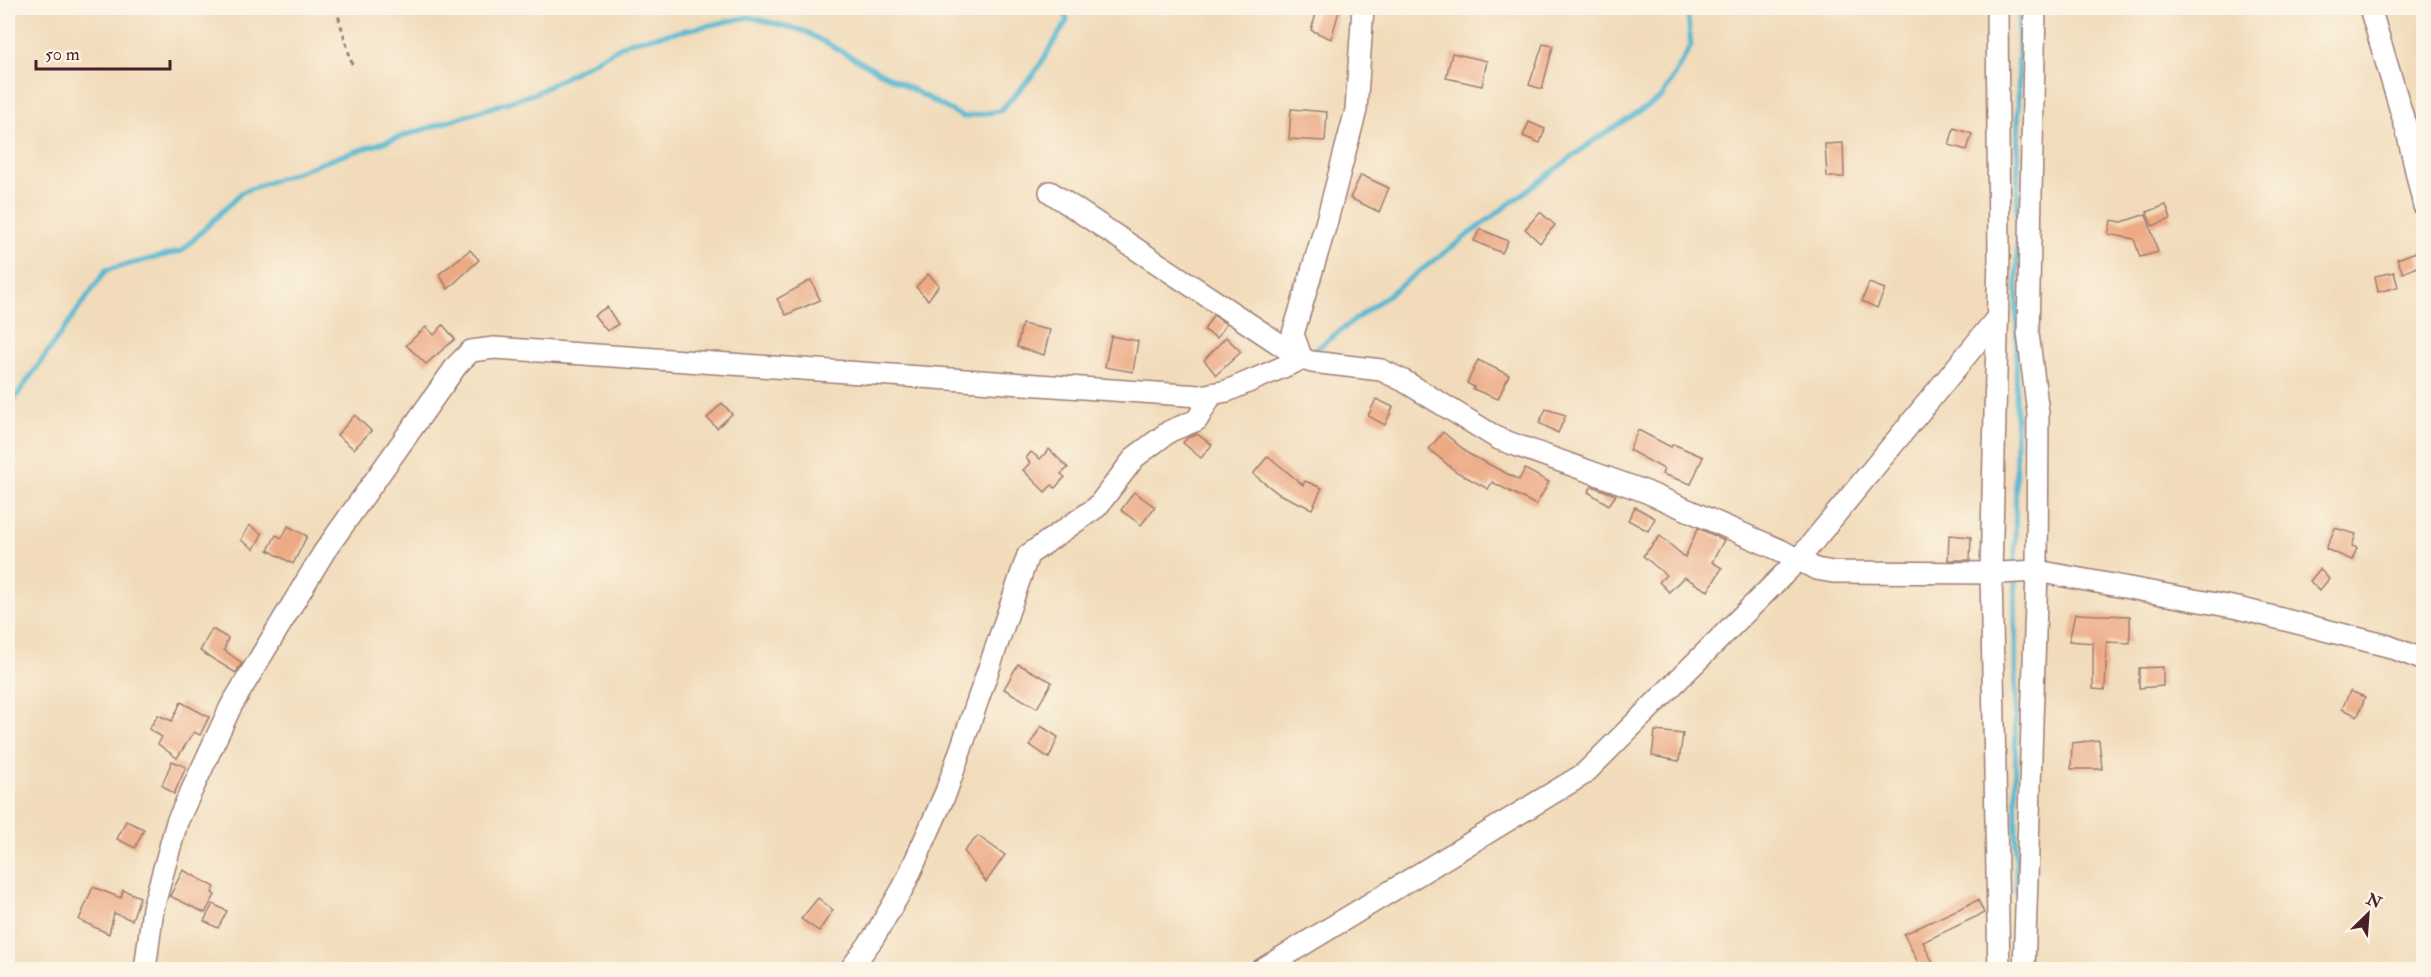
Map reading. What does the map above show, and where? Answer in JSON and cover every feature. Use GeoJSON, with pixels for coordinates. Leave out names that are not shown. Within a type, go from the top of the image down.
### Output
{"type":"FeatureCollection","features":[{"type":"Feature","properties":{"kind":"street"},"geometry":{"type":"LineString","coordinates":[[1302,359],[1293,334],[1326,224],[1356,110],[1363,8]]}},
{"type":"Feature","properties":{"kind":"street"},"geometry":{"type":"LineString","coordinates":[[1997,8],[1996,573],[1999,969]]}},
{"type":"Feature","properties":{"kind":"street"},"geometry":{"type":"LineString","coordinates":[[2024,969],[2037,570],[2038,413],[2028,333],[2035,8]]}},
{"type":"Feature","properties":{"kind":"street"},"geometry":{"type":"LineString","coordinates":[[2370,8],[2407,131],[2424,206]]}},
{"type":"Feature","properties":{"kind":"street"},"geometry":{"type":"LineString","coordinates":[[1050,192],[1302,359],[1381,370],[1404,381],[1499,439],[1644,491],[1816,569],[1833,572],[1996,573],[2037,570],[2238,608],[2388,646],[2424,660]]}},
{"type":"Feature","properties":{"kind":"street"},"geometry":{"type":"LineString","coordinates":[[1261,969],[1584,774],[1798,560],[1997,318]]}},
{"type":"Feature","properties":{"kind":"street"},"geometry":{"type":"LineString","coordinates":[[145,969],[153,908],[177,822],[231,706],[324,552],[456,365],[471,351],[494,348],[1200,396],[1227,391],[1302,359]]}},
{"type":"Feature","properties":{"kind":"street"},"geometry":{"type":"LineString","coordinates":[[850,969],[874,937],[904,886],[946,792],[1028,555],[1097,507],[1135,458],[1170,431],[1197,420],[1212,394]]}},
{"type":"Feature","properties":{"kind":"path"},"geometry":{"type":"LineString","coordinates":[[336,8],[353,67]]}},
{"type":"Feature","properties":{"kind":"building"},"geometry":{"type":"Polygon","coordinates":[[[1318,8],[1340,8],[1331,39],[1311,30],[1318,8]]]}},
{"type":"Feature","properties":{"kind":"building"},"geometry":{"type":"Polygon","coordinates":[[[1543,44],[1553,46],[1542,89],[1529,85],[1543,44]]]}},
{"type":"Feature","properties":{"kind":"building"},"geometry":{"type":"Polygon","coordinates":[[[1452,53],[1487,61],[1482,86],[1446,78],[1452,53]]]}},
{"type":"Feature","properties":{"kind":"building"},"geometry":{"type":"Polygon","coordinates":[[[1291,109],[1327,112],[1325,141],[1289,139],[1291,109]]]}},
{"type":"Feature","properties":{"kind":"building"},"geometry":{"type":"Polygon","coordinates":[[[1529,122],[1545,129],[1540,143],[1523,136],[1529,122]]]}},
{"type":"Feature","properties":{"kind":"building"},"geometry":{"type":"Polygon","coordinates":[[[1954,128],[1972,134],[1967,150],[1949,145],[1954,128]]]}},
{"type":"Feature","properties":{"kind":"building"},"geometry":{"type":"Polygon","coordinates":[[[1843,143],[1844,177],[1827,177],[1825,144],[1843,143]]]}},
{"type":"Feature","properties":{"kind":"building"},"geometry":{"type":"Polygon","coordinates":[[[1361,175],[1389,188],[1379,212],[1350,198],[1361,175]]]}},
{"type":"Feature","properties":{"kind":"building"},"geometry":{"type":"Polygon","coordinates":[[[2166,205],[2171,219],[2152,226],[2147,212],[2166,205]]]}},
{"type":"Feature","properties":{"kind":"building"},"geometry":{"type":"Polygon","coordinates":[[[1540,212],[1555,225],[1540,243],[1525,229],[1540,212]]]}},
{"type":"Feature","properties":{"kind":"building"},"geometry":{"type":"Polygon","coordinates":[[[2146,214],[2158,252],[2140,257],[2134,239],[2108,234],[2111,220],[2122,222],[2146,214]]]}},
{"type":"Feature","properties":{"kind":"building"},"geometry":{"type":"Polygon","coordinates":[[[1480,229],[1508,241],[1502,253],[1474,241],[1480,229]]]}},
{"type":"Feature","properties":{"kind":"building"},"geometry":{"type":"Polygon","coordinates":[[[470,250],[479,260],[448,289],[439,274],[470,250]]]}},
{"type":"Feature","properties":{"kind":"building"},"geometry":{"type":"Polygon","coordinates":[[[2416,252],[2421,265],[2403,273],[2397,259],[2416,252]]]}},
{"type":"Feature","properties":{"kind":"building"},"geometry":{"type":"Polygon","coordinates":[[[2394,272],[2398,287],[2378,292],[2375,276],[2394,272]]]}},
{"type":"Feature","properties":{"kind":"building"},"geometry":{"type":"Polygon","coordinates":[[[928,274],[939,285],[928,300],[916,287],[928,274]]]}},
{"type":"Feature","properties":{"kind":"building"},"geometry":{"type":"Polygon","coordinates":[[[811,280],[820,300],[786,315],[777,299],[811,280]]]}},
{"type":"Feature","properties":{"kind":"building"},"geometry":{"type":"Polygon","coordinates":[[[1869,283],[1885,289],[1877,308],[1862,301],[1869,283]]]}},
{"type":"Feature","properties":{"kind":"building"},"geometry":{"type":"Polygon","coordinates":[[[607,307],[618,324],[607,331],[594,315],[607,307]]]}},
{"type":"Feature","properties":{"kind":"building"},"geometry":{"type":"Polygon","coordinates":[[[1213,315],[1226,324],[1217,338],[1204,330],[1213,315]]]}},
{"type":"Feature","properties":{"kind":"building"},"geometry":{"type":"Polygon","coordinates":[[[1022,324],[1050,330],[1044,355],[1017,347],[1022,324]]]}},
{"type":"Feature","properties":{"kind":"building"},"geometry":{"type":"Polygon","coordinates":[[[443,325],[455,339],[426,364],[406,345],[426,327],[434,335],[443,325]]]}},
{"type":"Feature","properties":{"kind":"building"},"geometry":{"type":"Polygon","coordinates":[[[1111,336],[1138,341],[1133,372],[1105,367],[1111,336]]]}},
{"type":"Feature","properties":{"kind":"building"},"geometry":{"type":"Polygon","coordinates":[[[1226,337],[1241,352],[1216,375],[1204,360],[1226,337]]]}},
{"type":"Feature","properties":{"kind":"building"},"geometry":{"type":"Polygon","coordinates":[[[1478,360],[1509,375],[1498,399],[1473,389],[1474,387],[1467,383],[1478,360]]]}},
{"type":"Feature","properties":{"kind":"building"},"geometry":{"type":"Polygon","coordinates":[[[1376,399],[1393,407],[1385,425],[1368,416],[1376,399]]]}},
{"type":"Feature","properties":{"kind":"building"},"geometry":{"type":"Polygon","coordinates":[[[722,403],[732,414],[717,428],[707,418],[722,403]]]}},
{"type":"Feature","properties":{"kind":"building"},"geometry":{"type":"Polygon","coordinates":[[[1546,409],[1566,415],[1558,433],[1539,423],[1546,409]]]}},
{"type":"Feature","properties":{"kind":"building"},"geometry":{"type":"Polygon","coordinates":[[[355,415],[371,431],[354,449],[337,435],[355,415]]]}},
{"type":"Feature","properties":{"kind":"building"},"geometry":{"type":"Polygon","coordinates":[[[1638,430],[1671,447],[1673,444],[1703,457],[1691,484],[1662,474],[1664,469],[1629,450],[1638,430]]]}},
{"type":"Feature","properties":{"kind":"building"},"geometry":{"type":"Polygon","coordinates":[[[1443,432],[1469,454],[1519,480],[1525,469],[1549,482],[1536,505],[1492,482],[1488,489],[1455,471],[1429,449],[1443,432]]]}},
{"type":"Feature","properties":{"kind":"building"},"geometry":{"type":"Polygon","coordinates":[[[1197,434],[1212,445],[1201,458],[1183,443],[1187,438],[1197,434]]]}},
{"type":"Feature","properties":{"kind":"building"},"geometry":{"type":"Polygon","coordinates":[[[1049,449],[1068,468],[1061,474],[1065,477],[1055,488],[1052,485],[1045,492],[1023,470],[1030,463],[1026,458],[1031,452],[1040,459],[1049,449]]]}},
{"type":"Feature","properties":{"kind":"building"},"geometry":{"type":"Polygon","coordinates":[[[1268,456],[1303,485],[1305,481],[1322,488],[1312,509],[1279,494],[1253,474],[1268,456]]]}},
{"type":"Feature","properties":{"kind":"building"},"geometry":{"type":"Polygon","coordinates":[[[1592,486],[1616,495],[1609,505],[1588,492],[1592,486]]]}},
{"type":"Feature","properties":{"kind":"building"},"geometry":{"type":"Polygon","coordinates":[[[1134,492],[1155,507],[1141,525],[1121,510],[1134,492]]]}},
{"type":"Feature","properties":{"kind":"building"},"geometry":{"type":"Polygon","coordinates":[[[1635,507],[1655,518],[1648,531],[1628,520],[1635,507]]]}},
{"type":"Feature","properties":{"kind":"building"},"geometry":{"type":"Polygon","coordinates":[[[249,525],[262,534],[254,549],[241,540],[249,525]]]}},
{"type":"Feature","properties":{"kind":"building"},"geometry":{"type":"Polygon","coordinates":[[[288,526],[307,536],[293,564],[268,550],[276,535],[282,538],[288,526]]]}},
{"type":"Feature","properties":{"kind":"building"},"geometry":{"type":"Polygon","coordinates":[[[1698,528],[1724,540],[1712,562],[1722,568],[1708,591],[1684,577],[1669,592],[1659,582],[1666,575],[1643,556],[1660,536],[1685,557],[1698,528]]]}},
{"type":"Feature","properties":{"kind":"building"},"geometry":{"type":"Polygon","coordinates":[[[2335,528],[2356,534],[2352,546],[2357,548],[2352,560],[2326,549],[2335,528]]]}},
{"type":"Feature","properties":{"kind":"building"},"geometry":{"type":"Polygon","coordinates":[[[1949,535],[1971,537],[1970,560],[1948,560],[1949,535]]]}},
{"type":"Feature","properties":{"kind":"building"},"geometry":{"type":"Polygon","coordinates":[[[2320,569],[2329,579],[2319,591],[2310,581],[2320,569]]]}},
{"type":"Feature","properties":{"kind":"building"},"geometry":{"type":"Polygon","coordinates":[[[2075,614],[2130,616],[2130,643],[2107,642],[2105,690],[2093,689],[2093,643],[2069,641],[2075,614]]]}},
{"type":"Feature","properties":{"kind":"building"},"geometry":{"type":"Polygon","coordinates":[[[212,629],[228,638],[224,650],[242,663],[236,673],[200,651],[212,629]]]}},
{"type":"Feature","properties":{"kind":"building"},"geometry":{"type":"Polygon","coordinates":[[[1018,664],[1052,682],[1037,708],[1004,689],[1018,664]]]}},
{"type":"Feature","properties":{"kind":"building"},"geometry":{"type":"Polygon","coordinates":[[[2163,667],[2163,686],[2139,688],[2139,668],[2163,667]]]}},
{"type":"Feature","properties":{"kind":"building"},"geometry":{"type":"Polygon","coordinates":[[[2350,691],[2365,697],[2358,716],[2342,709],[2350,691]]]}},
{"type":"Feature","properties":{"kind":"building"},"geometry":{"type":"Polygon","coordinates":[[[181,702],[209,717],[200,735],[194,732],[177,758],[158,744],[162,737],[149,729],[158,715],[172,721],[181,702]]]}},
{"type":"Feature","properties":{"kind":"building"},"geometry":{"type":"Polygon","coordinates":[[[1041,726],[1058,737],[1049,758],[1030,745],[1041,726]]]}},
{"type":"Feature","properties":{"kind":"building"},"geometry":{"type":"Polygon","coordinates":[[[1655,731],[1683,734],[1679,761],[1652,756],[1655,731]]]}},
{"type":"Feature","properties":{"kind":"building"},"geometry":{"type":"Polygon","coordinates":[[[2099,740],[2102,769],[2071,769],[2072,743],[2099,740]]]}},
{"type":"Feature","properties":{"kind":"building"},"geometry":{"type":"Polygon","coordinates":[[[172,761],[186,767],[174,794],[162,785],[172,761]]]}},
{"type":"Feature","properties":{"kind":"building"},"geometry":{"type":"Polygon","coordinates":[[[126,821],[144,829],[135,848],[117,839],[126,821]]]}},
{"type":"Feature","properties":{"kind":"building"},"geometry":{"type":"Polygon","coordinates":[[[978,836],[1005,855],[986,882],[964,851],[978,836]]]}},
{"type":"Feature","properties":{"kind":"building"},"geometry":{"type":"Polygon","coordinates":[[[183,870],[215,887],[212,893],[215,895],[205,913],[170,896],[183,870]]]}},
{"type":"Feature","properties":{"kind":"building"},"geometry":{"type":"Polygon","coordinates":[[[93,887],[121,898],[123,890],[140,897],[132,920],[114,913],[109,934],[79,920],[93,887]]]}},
{"type":"Feature","properties":{"kind":"building"},"geometry":{"type":"Polygon","coordinates":[[[818,898],[833,910],[819,931],[801,919],[818,898]]]}},
{"type":"Feature","properties":{"kind":"building"},"geometry":{"type":"Polygon","coordinates":[[[1978,900],[1984,913],[1923,942],[1936,969],[1921,969],[1904,934],[1978,900]]]}},
{"type":"Feature","properties":{"kind":"building"},"geometry":{"type":"Polygon","coordinates":[[[213,904],[227,911],[218,928],[204,921],[213,904]]]}},
{"type":"Feature","properties":{"kind":"waterway"},"geometry":{"type":"LineString","coordinates":[[8,408],[106,270],[182,251],[242,192],[338,157],[536,93],[629,42],[749,17],[804,31],[963,117],[1000,111],[1034,74],[1067,21],[1065,8]]}},
{"type":"Feature","properties":{"kind":"waterway"},"geometry":{"type":"LineString","coordinates":[[1316,349],[1593,141],[1662,97],[1691,46],[1687,8]]}},
{"type":"Feature","properties":{"kind":"waterway"},"geometry":{"type":"LineString","coordinates":[[2015,567],[2019,8]]}},
{"type":"Feature","properties":{"kind":"waterway"},"geometry":{"type":"LineString","coordinates":[[2015,576],[2016,891]]}}]}
